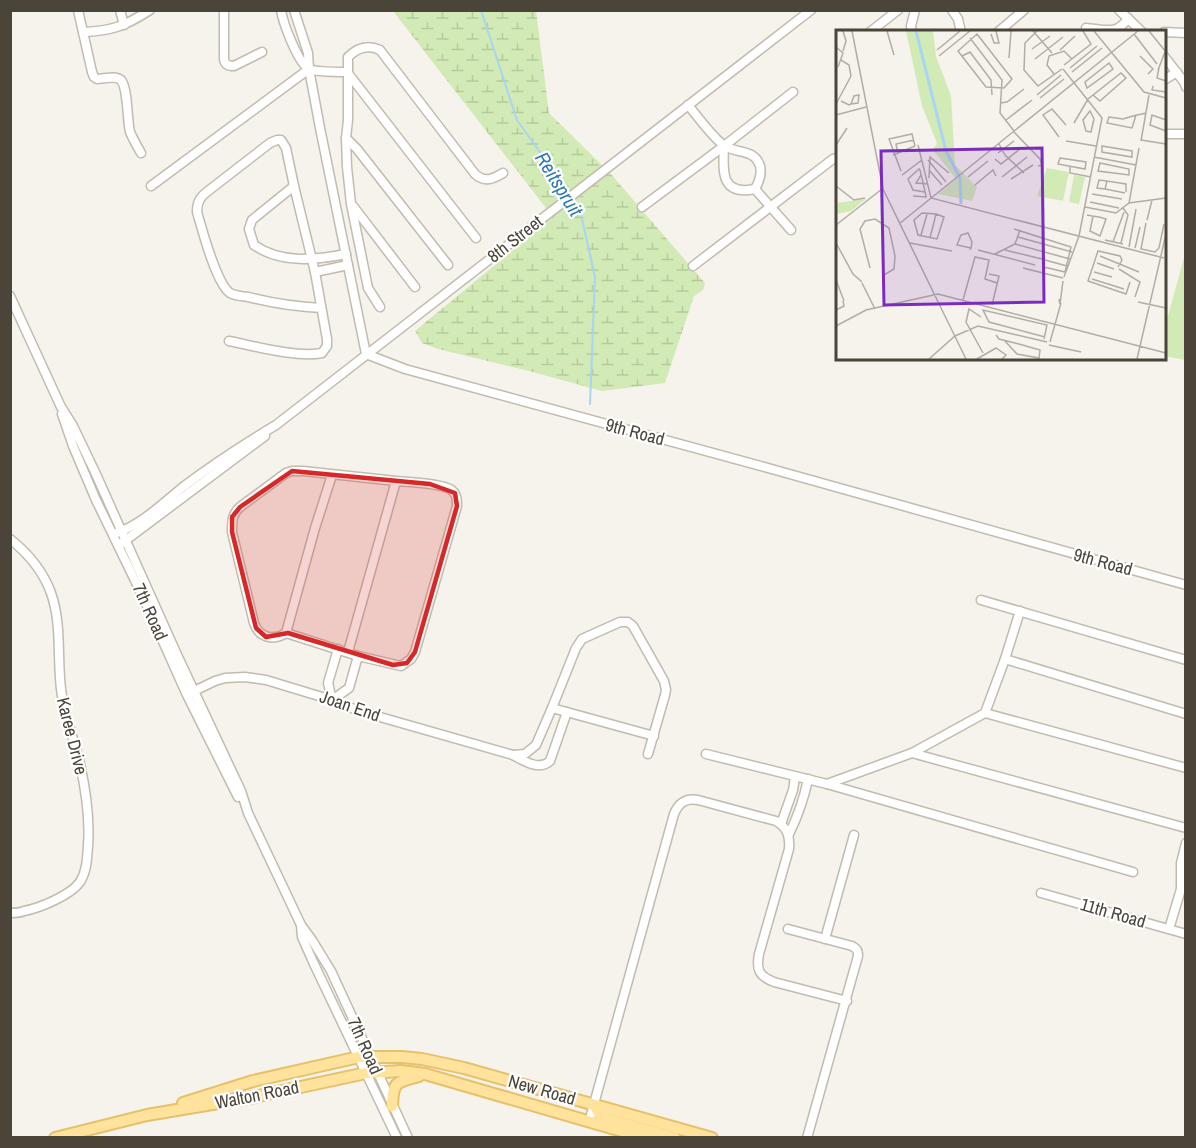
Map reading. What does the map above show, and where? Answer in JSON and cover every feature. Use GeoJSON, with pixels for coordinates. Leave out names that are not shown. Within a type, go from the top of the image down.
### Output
{"type":"FeatureCollection","features":[{"type":"Feature","properties":{"kind":"main road","name":"New Road"},"geometry":{"type":"LineString","coordinates":[[364,1057],[402,1057],[444,1063],[712,1137]]}},
{"type":"Feature","properties":{"kind":"main road","name":"Walton Road"},"geometry":{"type":"LineString","coordinates":[[147,1115],[253,1081],[364,1057]]}},
{"type":"Feature","properties":{"kind":"main road","name":"New Road"},"geometry":{"type":"LineString","coordinates":[[371,1073],[401,1071],[425,1074],[645,1137]]}},
{"type":"Feature","properties":{"kind":"main road","name":"Walton Road"},"geometry":{"type":"LineString","coordinates":[[55,1137],[147,1115],[254,1097],[371,1073]]}},
{"type":"Feature","properties":{"kind":"main road"},"geometry":{"type":"LineString","coordinates":[[392,1106],[394,1088],[399,1082],[425,1074]]}},
{"type":"Feature","properties":{"kind":"main road"},"geometry":{"type":"LineString","coordinates":[[594,1105],[600,1115],[605,1118],[675,1137]]}},
{"type":"Feature","properties":{"kind":"street"},"geometry":{"type":"LineString","coordinates":[[78,10],[94,77],[101,80],[112,77],[122,81],[131,133],[141,153]]}},
{"type":"Feature","properties":{"kind":"street"},"geometry":{"type":"LineString","coordinates":[[120,10],[124,25]]}},
{"type":"Feature","properties":{"kind":"street"},"geometry":{"type":"LineString","coordinates":[[83,32],[106,31],[124,25],[150,10]]}},
{"type":"Feature","properties":{"kind":"street"},"geometry":{"type":"LineString","coordinates":[[224,10],[224,59],[227,65],[234,66],[262,52]]}},
{"type":"Feature","properties":{"kind":"street"},"geometry":{"type":"LineString","coordinates":[[281,10],[283,21],[299,58],[309,69]]}},
{"type":"Feature","properties":{"kind":"street"},"geometry":{"type":"LineString","coordinates":[[294,10],[308,53],[309,69],[366,354]]}},
{"type":"Feature","properties":{"kind":"street","name":"8th Street"},"geometry":{"type":"LineString","coordinates":[[120,537],[131,526],[156,510],[207,470],[276,424],[342,374],[811,10]]}},
{"type":"Feature","properties":{"kind":"street"},"geometry":{"type":"LineString","coordinates":[[873,30],[898,10]]}},
{"type":"Feature","properties":{"kind":"street"},"geometry":{"type":"LineString","coordinates":[[912,30],[915,10]]}},
{"type":"Feature","properties":{"kind":"street"},"geometry":{"type":"LineString","coordinates":[[952,10],[958,19],[961,30]]}},
{"type":"Feature","properties":{"kind":"street"},"geometry":{"type":"LineString","coordinates":[[1000,30],[1024,10]]}},
{"type":"Feature","properties":{"kind":"street"},"geometry":{"type":"LineString","coordinates":[[1119,10],[1140,30]]}},
{"type":"Feature","properties":{"kind":"street"},"geometry":{"type":"LineString","coordinates":[[1086,28],[1115,30],[1128,18]]}},
{"type":"Feature","properties":{"kind":"street"},"geometry":{"type":"LineString","coordinates":[[1166,32],[1185,33]]}},
{"type":"Feature","properties":{"kind":"street"},"geometry":{"type":"LineString","coordinates":[[380,307],[368,288],[351,204],[346,138],[348,57],[359,48],[374,47],[380,50],[479,178],[493,179],[503,173]]}},
{"type":"Feature","properties":{"kind":"street"},"geometry":{"type":"LineString","coordinates":[[1166,58],[1185,84]]}},
{"type":"Feature","properties":{"kind":"street"},"geometry":{"type":"LineString","coordinates":[[152,186],[309,69],[347,72],[476,238]]}},
{"type":"Feature","properties":{"kind":"street"},"geometry":{"type":"LineString","coordinates":[[1166,79],[1177,72]]}},
{"type":"Feature","properties":{"kind":"street"},"geometry":{"type":"LineString","coordinates":[[642,207],[793,92]]}},
{"type":"Feature","properties":{"kind":"street"},"geometry":{"type":"LineString","coordinates":[[688,105],[724,146],[750,153],[755,157],[760,170],[755,189]]}},
{"type":"Feature","properties":{"kind":"street"},"geometry":{"type":"LineString","coordinates":[[1166,134],[1185,134]]}},
{"type":"Feature","properties":{"kind":"street"},"geometry":{"type":"LineString","coordinates":[[346,138],[448,265]]}},
{"type":"Feature","properties":{"kind":"street"},"geometry":{"type":"LineString","coordinates":[[229,341],[276,351],[309,354],[322,353],[328,345],[315,272],[286,148],[281,140],[277,140],[270,143],[200,198],[196,212],[219,276],[229,292],[270,302],[321,308]]}},
{"type":"Feature","properties":{"kind":"street"},"geometry":{"type":"LineString","coordinates":[[724,146],[723,171],[726,182],[737,189],[755,189]]}},
{"type":"Feature","properties":{"kind":"street"},"geometry":{"type":"LineString","coordinates":[[693,266],[836,158]]}},
{"type":"Feature","properties":{"kind":"street"},"geometry":{"type":"LineString","coordinates":[[294,186],[252,220],[249,230],[254,245],[287,258],[311,260],[346,254]]}},
{"type":"Feature","properties":{"kind":"street"},"geometry":{"type":"LineString","coordinates":[[755,189],[791,230]]}},
{"type":"Feature","properties":{"kind":"street"},"geometry":{"type":"LineString","coordinates":[[351,204],[415,286]]}},
{"type":"Feature","properties":{"kind":"street"},"geometry":{"type":"LineString","coordinates":[[315,272],[348,265]]}},
{"type":"Feature","properties":{"kind":"street","name":"7th Road"},"geometry":{"type":"LineString","coordinates":[[10,296],[61,407],[84,448],[120,537],[190,693],[241,791],[248,813],[301,925],[305,944],[364,1057],[397,1137]]}},
{"type":"Feature","properties":{"kind":"street","name":"9th Road"},"geometry":{"type":"LineString","coordinates":[[366,354],[405,369],[1185,585]]}},
{"type":"Feature","properties":{"kind":"street"},"geometry":{"type":"LineString","coordinates":[[292,471],[396,481],[430,484],[451,489],[458,499],[411,659],[401,666],[358,656],[286,633],[266,637],[259,633],[232,532],[232,517],[235,511],[286,473],[292,471]]}},
{"type":"Feature","properties":{"kind":"street"},"geometry":{"type":"LineString","coordinates":[[286,633],[332,475]]}},
{"type":"Feature","properties":{"kind":"street"},"geometry":{"type":"LineString","coordinates":[[348,652],[396,481]]}},
{"type":"Feature","properties":{"kind":"street","name":"Karee Drive"},"geometry":{"type":"LineString","coordinates":[[10,539],[25,551],[36,565],[45,578],[54,602],[64,708],[85,789],[88,822],[87,858],[85,872],[80,882],[63,896],[23,912],[10,920]]}},
{"type":"Feature","properties":{"kind":"street"},"geometry":{"type":"LineString","coordinates":[[981,600],[1185,660]]}},
{"type":"Feature","properties":{"kind":"street"},"geometry":{"type":"LineString","coordinates":[[827,784],[912,753],[985,713],[1020,611]]}},
{"type":"Feature","properties":{"kind":"street"},"geometry":{"type":"LineString","coordinates":[[513,755],[525,754],[536,745],[576,648],[582,639],[620,622],[628,622],[633,626],[666,686],[648,754]]}},
{"type":"Feature","properties":{"kind":"street"},"geometry":{"type":"LineString","coordinates":[[338,650],[328,683],[332,700],[349,688],[358,656]]}},
{"type":"Feature","properties":{"kind":"street"},"geometry":{"type":"LineString","coordinates":[[1005,659],[1185,714]]}},
{"type":"Feature","properties":{"kind":"street","name":"Joan End"},"geometry":{"type":"LineString","coordinates":[[190,693],[225,678],[245,677],[266,680],[332,700],[359,711],[513,755],[526,762],[542,766],[550,761],[553,751]]}},
{"type":"Feature","properties":{"kind":"street"},"geometry":{"type":"LineString","coordinates":[[552,708],[654,736]]}},
{"type":"Feature","properties":{"kind":"street"},"geometry":{"type":"LineString","coordinates":[[536,745],[553,751],[567,712]]}},
{"type":"Feature","properties":{"kind":"street"},"geometry":{"type":"LineString","coordinates":[[985,713],[1185,768]]}},
{"type":"Feature","properties":{"kind":"street"},"geometry":{"type":"LineString","coordinates":[[912,753],[1185,828]]}},
{"type":"Feature","properties":{"kind":"street"},"geometry":{"type":"LineString","coordinates":[[706,754],[827,784],[1133,872]]}},
{"type":"Feature","properties":{"kind":"street"},"geometry":{"type":"LineString","coordinates":[[781,824],[795,777]]}},
{"type":"Feature","properties":{"kind":"street"},"geometry":{"type":"LineString","coordinates":[[808,779],[802,803],[789,834],[789,849],[759,954],[758,969],[766,979],[774,982],[847,1001]]}},
{"type":"Feature","properties":{"kind":"street"},"geometry":{"type":"LineString","coordinates":[[589,1122],[676,808],[684,801],[693,800],[776,821],[789,834]]}},
{"type":"Feature","properties":{"kind":"street"},"geometry":{"type":"LineString","coordinates":[[825,939],[854,835]]}},
{"type":"Feature","properties":{"kind":"street"},"geometry":{"type":"LineString","coordinates":[[1169,929],[1183,885],[1180,863],[1185,843]]}},
{"type":"Feature","properties":{"kind":"street","name":"11th Road"},"geometry":{"type":"LineString","coordinates":[[1041,893],[1185,933]]}},
{"type":"Feature","properties":{"kind":"street","name":"Karee Drive"},"geometry":{"type":"LineString","coordinates":[[10,914],[23,912]]}},
{"type":"Feature","properties":{"kind":"street"},"geometry":{"type":"LineString","coordinates":[[789,930],[852,946],[858,951],[847,1001],[807,1137]]}},
{"type":"Feature","properties":{"kind":"street","name":"7th Road"},"geometry":{"type":"LineString","coordinates":[[371,1073],[408,1137]]}},
{"type":"Feature","properties":{"kind":"highlighted area"},"geometry":{"type":"Polygon","coordinates":[[[292,471],[430,484],[455,493],[457,506],[415,652],[407,663],[393,665],[288,633],[266,637],[256,628],[232,532],[232,517],[240,507],[292,471]]]}},
{"type":"Feature","properties":{"kind":"green space","name":"Reitspruit"},"geometry":{"type":"Polygon","coordinates":[[[393,11],[536,11],[549,113],[610,173],[705,283],[703,290],[694,296],[665,383],[602,391],[422,343],[415,331],[553,217],[393,11]]]}},
{"type":"Feature","properties":{"kind":"green space"},"geometry":{"type":"Polygon","coordinates":[[[1185,254],[1186,360],[1166,356],[1166,323],[1185,254]]]}},
{"type":"Feature","properties":{"kind":"waterway","name":"Reitspruit"},"geometry":{"type":"LineString","coordinates":[[481,10],[517,120],[569,193]]}},
{"type":"Feature","properties":{"kind":"waterway","name":"Reitspruit"},"geometry":{"type":"LineString","coordinates":[[572,198],[580,210],[595,277],[590,404]]}}]}
